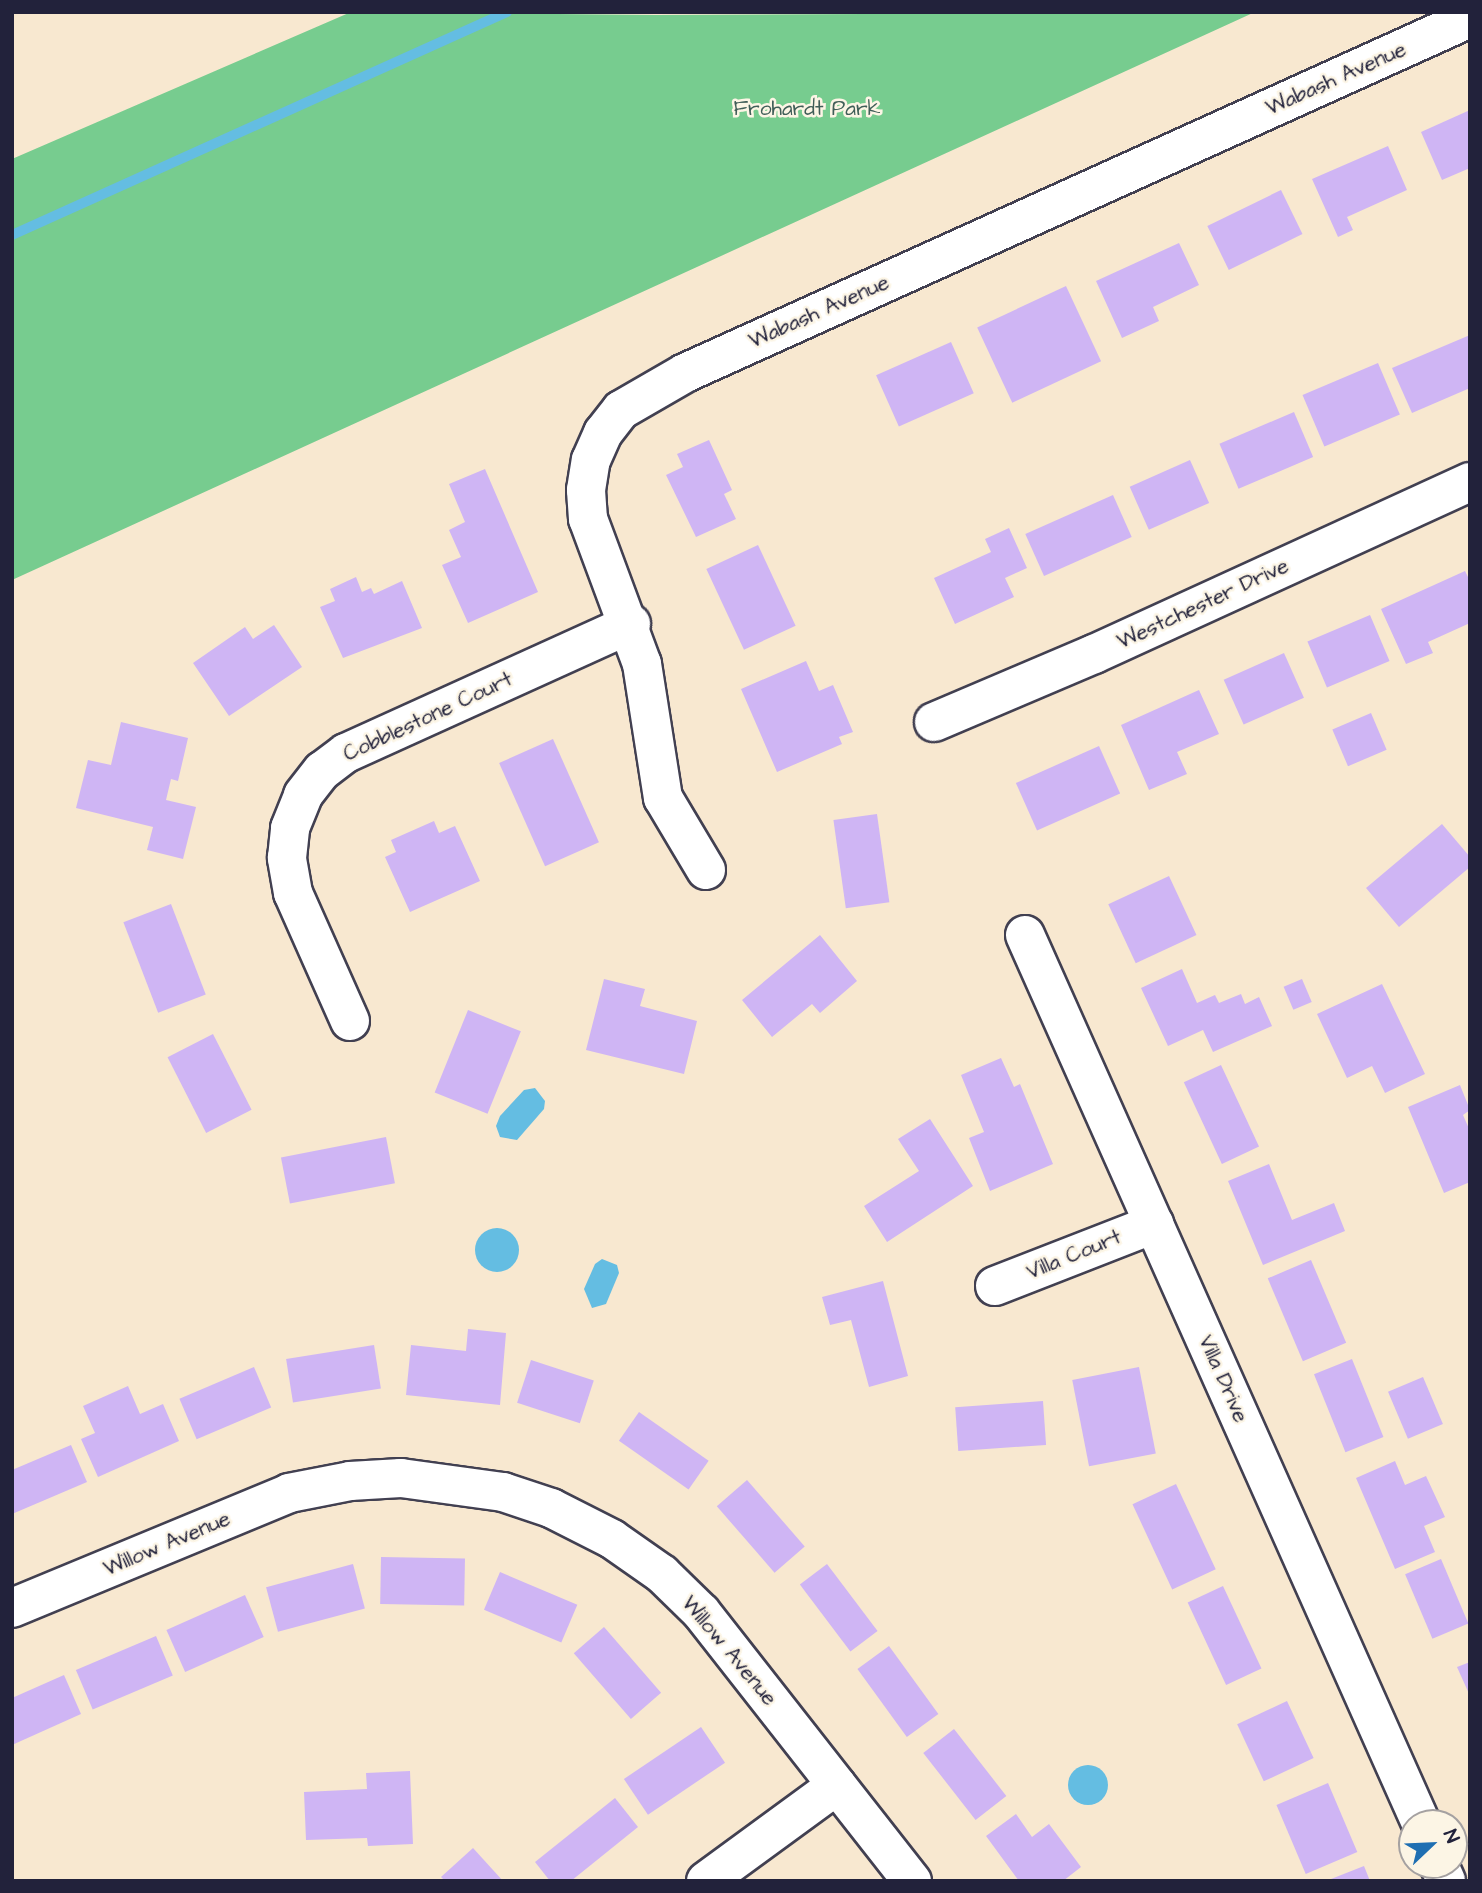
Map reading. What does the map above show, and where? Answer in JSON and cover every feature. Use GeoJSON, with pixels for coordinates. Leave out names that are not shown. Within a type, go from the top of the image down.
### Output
{"type":"FeatureCollection","features":[{"type":"Feature","properties":{"kind":"street","name":"Wabash Avenue"},"geometry":{"type":"LineString","coordinates":[[706,870],[663,798],[650,700],[631,624],[594,541],[586,489],[591,460],[603,433],[631,403],[685,373],[1470,18]]}},
{"type":"Feature","properties":{"kind":"street","name":"Westchester Drive"},"geometry":{"type":"LineString","coordinates":[[934,722],[1094,654],[1470,482]]}},
{"type":"Feature","properties":{"kind":"street","name":"Cobblestone Court"},"geometry":{"type":"LineString","coordinates":[[350,1021],[293,893],[288,858],[290,828],[303,795],[322,771],[345,753],[631,624]]}},
{"type":"Feature","properties":{"kind":"street","name":"Villa Drive"},"geometry":{"type":"LineString","coordinates":[[1026,935],[1415,1809]]}},
{"type":"Feature","properties":{"kind":"street","name":"Villa Court"},"geometry":{"type":"LineString","coordinates":[[995,1286],[1154,1224]]}},
{"type":"Feature","properties":{"kind":"street","name":"Willow Avenue"},"geometry":{"type":"LineString","coordinates":[[12,1608],[289,1493],[350,1481],[401,1478],[503,1492],[551,1508],[612,1539],[662,1574],[701,1612],[912,1881]]}},
{"type":"Feature","properties":{"kind":"street"},"geometry":{"type":"LineString","coordinates":[[706,1881],[837,1785]]}},
{"type":"Feature","properties":{"kind":"green space","name":"Frohardt Park"},"geometry":{"type":"Polygon","coordinates":[[[351,12],[656,15],[1255,12],[12,580],[12,159],[351,12]]]}},
{"type":"Feature","properties":{"kind":"water"},"geometry":{"type":"Polygon","coordinates":[[[535,1088],[545,1101],[544,1109],[517,1140],[500,1137],[496,1126],[500,1116],[524,1090],[535,1088]]]}},
{"type":"Feature","properties":{"kind":"water"},"geometry":{"type":"Polygon","coordinates":[[[497,1228],[506,1229],[513,1234],[518,1241],[518,1259],[513,1266],[506,1271],[497,1272],[488,1271],[481,1266],[476,1259],[475,1250],[476,1241],[481,1234],[488,1229],[497,1228]]]}},
{"type":"Feature","properties":{"kind":"water"},"geometry":{"type":"Polygon","coordinates":[[[602,1259],[617,1265],[619,1273],[606,1304],[592,1308],[584,1289],[595,1264],[602,1259]]]}},
{"type":"Feature","properties":{"kind":"water"},"geometry":{"type":"Polygon","coordinates":[[[1088,1765],[1096,1766],[1102,1771],[1107,1777],[1107,1793],[1102,1799],[1096,1804],[1088,1805],[1080,1804],[1074,1799],[1069,1793],[1068,1785],[1069,1777],[1074,1771],[1080,1766],[1088,1765]]]}},
{"type":"Feature","properties":{"kind":"building"},"geometry":{"type":"Polygon","coordinates":[[[1470,110],[1470,168],[1442,180],[1421,132],[1470,110]]]}},
{"type":"Feature","properties":{"kind":"building"},"geometry":{"type":"Polygon","coordinates":[[[1388,146],[1407,190],[1347,217],[1353,230],[1338,237],[1312,179],[1388,146]]]}},
{"type":"Feature","properties":{"kind":"building"},"geometry":{"type":"Polygon","coordinates":[[[1281,190],[1302,234],[1229,270],[1207,226],[1281,190]]]}},
{"type":"Feature","properties":{"kind":"building"},"geometry":{"type":"Polygon","coordinates":[[[1179,243],[1199,285],[1153,307],[1159,321],[1122,338],[1096,281],[1179,243]]]}},
{"type":"Feature","properties":{"kind":"building"},"geometry":{"type":"Polygon","coordinates":[[[1066,286],[1101,361],[1012,403],[977,327],[1066,286]]]}},
{"type":"Feature","properties":{"kind":"building"},"geometry":{"type":"Polygon","coordinates":[[[1470,335],[1470,388],[1412,413],[1392,368],[1470,335]]]}},
{"type":"Feature","properties":{"kind":"building"},"geometry":{"type":"Polygon","coordinates":[[[951,342],[974,393],[899,427],[876,375],[951,342]]]}},
{"type":"Feature","properties":{"kind":"building"},"geometry":{"type":"Polygon","coordinates":[[[1378,363],[1400,415],[1324,447],[1303,395],[1378,363]]]}},
{"type":"Feature","properties":{"kind":"building"},"geometry":{"type":"Polygon","coordinates":[[[1294,412],[1313,457],[1239,489],[1219,444],[1294,412]]]}},
{"type":"Feature","properties":{"kind":"building"},"geometry":{"type":"Polygon","coordinates":[[[709,440],[732,490],[724,494],[736,519],[696,537],[666,475],[683,467],[677,454],[709,440]]]}},
{"type":"Feature","properties":{"kind":"building"},"geometry":{"type":"Polygon","coordinates":[[[1190,460],[1209,503],[1149,530],[1130,487],[1190,460]]]}},
{"type":"Feature","properties":{"kind":"building"},"geometry":{"type":"Polygon","coordinates":[[[485,469],[538,592],[468,623],[442,565],[461,557],[449,530],[465,522],[449,484],[485,469]]]}},
{"type":"Feature","properties":{"kind":"building"},"geometry":{"type":"Polygon","coordinates":[[[1113,495],[1132,537],[1044,576],[1025,534],[1113,495]]]}},
{"type":"Feature","properties":{"kind":"building"},"geometry":{"type":"Polygon","coordinates":[[[1009,528],[1027,568],[1005,578],[1014,597],[955,624],[934,578],[991,552],[985,539],[1009,528]]]}},
{"type":"Feature","properties":{"kind":"building"},"geometry":{"type":"Polygon","coordinates":[[[758,545],[796,626],[744,650],[706,569],[758,545]]]}},
{"type":"Feature","properties":{"kind":"building"},"geometry":{"type":"Polygon","coordinates":[[[1465,571],[1470,581],[1470,623],[1428,642],[1433,653],[1406,664],[1381,609],[1465,571]]]}},
{"type":"Feature","properties":{"kind":"building"},"geometry":{"type":"Polygon","coordinates":[[[356,577],[362,592],[371,588],[374,594],[402,581],[422,628],[343,658],[320,607],[335,601],[330,589],[356,577]]]}},
{"type":"Feature","properties":{"kind":"building"},"geometry":{"type":"Polygon","coordinates":[[[1370,615],[1390,661],[1327,688],[1307,642],[1370,615]]]}},
{"type":"Feature","properties":{"kind":"building"},"geometry":{"type":"Polygon","coordinates":[[[274,625],[302,667],[229,716],[193,663],[245,627],[253,639],[274,625]]]}},
{"type":"Feature","properties":{"kind":"building"},"geometry":{"type":"Polygon","coordinates":[[[1284,653],[1304,698],[1244,725],[1224,680],[1284,653]]]}},
{"type":"Feature","properties":{"kind":"building"},"geometry":{"type":"Polygon","coordinates":[[[806,661],[819,691],[833,685],[853,732],[839,737],[842,744],[777,772],[741,689],[806,661]]]}},
{"type":"Feature","properties":{"kind":"building"},"geometry":{"type":"Polygon","coordinates":[[[1199,690],[1219,734],[1177,752],[1187,774],[1149,790],[1121,725],[1199,690]]]}},
{"type":"Feature","properties":{"kind":"building"},"geometry":{"type":"Polygon","coordinates":[[[1371,713],[1387,750],[1348,766],[1332,729],[1371,713]]]}},
{"type":"Feature","properties":{"kind":"building"},"geometry":{"type":"Polygon","coordinates":[[[121,722],[188,738],[178,781],[171,779],[166,800],[196,807],[183,859],[147,850],[153,827],[76,808],[88,760],[111,765],[121,722]]]}},
{"type":"Feature","properties":{"kind":"building"},"geometry":{"type":"Polygon","coordinates":[[[553,739],[599,842],[545,866],[499,763],[553,739]]]}},
{"type":"Feature","properties":{"kind":"building"},"geometry":{"type":"Polygon","coordinates":[[[1099,746],[1120,794],[1037,831],[1016,783],[1099,746]]]}},
{"type":"Feature","properties":{"kind":"building"},"geometry":{"type":"Polygon","coordinates":[[[877,814],[889,902],[846,908],[833,820],[877,814]]]}},
{"type":"Feature","properties":{"kind":"building"},"geometry":{"type":"Polygon","coordinates":[[[434,821],[439,833],[455,826],[480,881],[410,912],[385,857],[396,852],[391,840],[434,821]]]}},
{"type":"Feature","properties":{"kind":"building"},"geometry":{"type":"Polygon","coordinates":[[[1442,824],[1470,857],[1470,867],[1399,927],[1366,888],[1442,824]]]}},
{"type":"Feature","properties":{"kind":"building"},"geometry":{"type":"Polygon","coordinates":[[[1169,876],[1196,935],[1136,963],[1108,904],[1169,876]]]}},
{"type":"Feature","properties":{"kind":"building"},"geometry":{"type":"Polygon","coordinates":[[[171,904],[206,995],[158,1013],[123,922],[171,904]]]}},
{"type":"Feature","properties":{"kind":"building"},"geometry":{"type":"Polygon","coordinates":[[[820,935],[857,981],[820,1013],[812,1004],[772,1037],[742,1000],[820,935]]]}},
{"type":"Feature","properties":{"kind":"building"},"geometry":{"type":"Polygon","coordinates":[[[1182,969],[1197,1003],[1215,995],[1219,1003],[1241,994],[1245,1004],[1259,997],[1272,1026],[1213,1052],[1203,1030],[1168,1046],[1141,988],[1182,969]]]}},
{"type":"Feature","properties":{"kind":"building"},"geometry":{"type":"Polygon","coordinates":[[[604,979],[645,989],[640,1006],[697,1021],[684,1074],[586,1050],[604,979]]]}},
{"type":"Feature","properties":{"kind":"building"},"geometry":{"type":"Polygon","coordinates":[[[1302,979],[1312,1002],[1293,1010],[1284,987],[1302,979]]]}},
{"type":"Feature","properties":{"kind":"building"},"geometry":{"type":"Polygon","coordinates":[[[1382,984],[1425,1074],[1385,1093],[1372,1066],[1347,1078],[1317,1014],[1382,984]]]}},
{"type":"Feature","properties":{"kind":"building"},"geometry":{"type":"Polygon","coordinates":[[[468,1010],[521,1031],[488,1114],[435,1093],[468,1010]]]}},
{"type":"Feature","properties":{"kind":"building"},"geometry":{"type":"Polygon","coordinates":[[[213,1034],[252,1110],[206,1133],[168,1057],[213,1034]]]}},
{"type":"Feature","properties":{"kind":"building"},"geometry":{"type":"Polygon","coordinates":[[[1001,1058],[1014,1087],[1020,1084],[1053,1164],[990,1191],[969,1138],[984,1132],[961,1075],[1001,1058]]]}},
{"type":"Feature","properties":{"kind":"building"},"geometry":{"type":"Polygon","coordinates":[[[1221,1065],[1259,1147],[1222,1164],[1184,1082],[1221,1065]]]}},
{"type":"Feature","properties":{"kind":"building"},"geometry":{"type":"Polygon","coordinates":[[[1460,1085],[1470,1110],[1463,1115],[1470,1131],[1470,1182],[1444,1193],[1408,1107],[1460,1085]]]}},
{"type":"Feature","properties":{"kind":"building"},"geometry":{"type":"Polygon","coordinates":[[[930,1119],[973,1186],[887,1242],[864,1206],[919,1171],[898,1139],[930,1119]]]}},
{"type":"Feature","properties":{"kind":"building"},"geometry":{"type":"Polygon","coordinates":[[[386,1137],[395,1183],[290,1204],[281,1157],[386,1137]]]}},
{"type":"Feature","properties":{"kind":"building"},"geometry":{"type":"Polygon","coordinates":[[[1269,1164],[1292,1220],[1334,1203],[1345,1231],[1263,1265],[1228,1181],[1269,1164]]]}},
{"type":"Feature","properties":{"kind":"building"},"geometry":{"type":"Polygon","coordinates":[[[1311,1260],[1346,1343],[1303,1361],[1268,1278],[1311,1260]]]}},
{"type":"Feature","properties":{"kind":"building"},"geometry":{"type":"Polygon","coordinates":[[[883,1281],[908,1376],[869,1387],[851,1320],[830,1325],[822,1297],[883,1281]]]}},
{"type":"Feature","properties":{"kind":"building"},"geometry":{"type":"Polygon","coordinates":[[[468,1329],[506,1333],[500,1405],[406,1395],[411,1345],[466,1351],[468,1329]]]}},
{"type":"Feature","properties":{"kind":"building"},"geometry":{"type":"Polygon","coordinates":[[[374,1345],[381,1388],[293,1402],[286,1359],[374,1345]]]}},
{"type":"Feature","properties":{"kind":"building"},"geometry":{"type":"Polygon","coordinates":[[[1352,1359],[1383,1437],[1345,1452],[1314,1374],[1352,1359]]]}},
{"type":"Feature","properties":{"kind":"building"},"geometry":{"type":"Polygon","coordinates":[[[531,1360],[594,1380],[580,1423],[517,1403],[531,1360]]]}},
{"type":"Feature","properties":{"kind":"building"},"geometry":{"type":"Polygon","coordinates":[[[254,1367],[271,1408],[197,1439],[179,1399],[254,1367]]]}},
{"type":"Feature","properties":{"kind":"building"},"geometry":{"type":"Polygon","coordinates":[[[1139,1367],[1156,1453],[1089,1466],[1072,1380],[1139,1367]]]}},
{"type":"Feature","properties":{"kind":"building"},"geometry":{"type":"Polygon","coordinates":[[[1423,1377],[1443,1424],[1408,1439],[1388,1392],[1423,1377]]]}},
{"type":"Feature","properties":{"kind":"building"},"geometry":{"type":"Polygon","coordinates":[[[128,1386],[140,1414],[163,1404],[179,1441],[98,1477],[81,1439],[95,1433],[83,1406],[128,1386]]]}},
{"type":"Feature","properties":{"kind":"building"},"geometry":{"type":"Polygon","coordinates":[[[1043,1401],[1046,1445],[958,1451],[955,1407],[1043,1401]]]}},
{"type":"Feature","properties":{"kind":"building"},"geometry":{"type":"Polygon","coordinates":[[[639,1412],[709,1461],[689,1489],[619,1441],[639,1412]]]}},
{"type":"Feature","properties":{"kind":"building"},"geometry":{"type":"Polygon","coordinates":[[[71,1445],[87,1482],[12,1514],[12,1470],[71,1445]]]}},
{"type":"Feature","properties":{"kind":"building"},"geometry":{"type":"Polygon","coordinates":[[[1395,1461],[1405,1485],[1426,1476],[1445,1517],[1424,1526],[1435,1552],[1395,1569],[1356,1478],[1395,1461]]]}},
{"type":"Feature","properties":{"kind":"building"},"geometry":{"type":"Polygon","coordinates":[[[747,1480],[805,1546],[775,1573],[717,1506],[747,1480]]]}},
{"type":"Feature","properties":{"kind":"building"},"geometry":{"type":"Polygon","coordinates":[[[1176,1484],[1216,1569],[1172,1589],[1132,1504],[1176,1484]]]}},
{"type":"Feature","properties":{"kind":"building"},"geometry":{"type":"Polygon","coordinates":[[[381,1557],[465,1558],[464,1605],[380,1604],[381,1557]]]}},
{"type":"Feature","properties":{"kind":"building"},"geometry":{"type":"Polygon","coordinates":[[[1441,1559],[1468,1623],[1432,1639],[1405,1574],[1441,1559]]]}},
{"type":"Feature","properties":{"kind":"building"},"geometry":{"type":"Polygon","coordinates":[[[353,1564],[365,1608],[278,1632],[266,1587],[353,1564]]]}},
{"type":"Feature","properties":{"kind":"building"},"geometry":{"type":"Polygon","coordinates":[[[827,1564],[878,1631],[850,1652],[800,1584],[827,1564]]]}},
{"type":"Feature","properties":{"kind":"building"},"geometry":{"type":"Polygon","coordinates":[[[500,1572],[577,1605],[561,1643],[484,1610],[500,1572]]]}},
{"type":"Feature","properties":{"kind":"building"},"geometry":{"type":"Polygon","coordinates":[[[1223,1586],[1261,1668],[1226,1685],[1188,1602],[1223,1586]]]}},
{"type":"Feature","properties":{"kind":"building"},"geometry":{"type":"Polygon","coordinates":[[[245,1595],[264,1637],[185,1672],[166,1630],[245,1595]]]}},
{"type":"Feature","properties":{"kind":"building"},"geometry":{"type":"Polygon","coordinates":[[[604,1627],[661,1693],[631,1719],[574,1653],[604,1627]]]}},
{"type":"Feature","properties":{"kind":"building"},"geometry":{"type":"Polygon","coordinates":[[[156,1636],[173,1676],[93,1710],[76,1670],[156,1636]]]}},
{"type":"Feature","properties":{"kind":"building"},"geometry":{"type":"Polygon","coordinates":[[[889,1646],[938,1714],[907,1737],[857,1669],[889,1646]]]}},
{"type":"Feature","properties":{"kind":"building"},"geometry":{"type":"Polygon","coordinates":[[[1470,1662],[1470,1696],[1457,1667],[1470,1662]]]}},
{"type":"Feature","properties":{"kind":"building"},"geometry":{"type":"Polygon","coordinates":[[[64,1675],[81,1714],[12,1745],[12,1698],[64,1675]]]}},
{"type":"Feature","properties":{"kind":"building"},"geometry":{"type":"Polygon","coordinates":[[[1287,1701],[1314,1758],[1264,1781],[1237,1724],[1287,1701]]]}},
{"type":"Feature","properties":{"kind":"building"},"geometry":{"type":"Polygon","coordinates":[[[701,1727],[725,1763],[648,1815],[624,1779],[701,1727]]]}},
{"type":"Feature","properties":{"kind":"building"},"geometry":{"type":"Polygon","coordinates":[[[954,1729],[1006,1796],[976,1820],[923,1753],[954,1729]]]}},
{"type":"Feature","properties":{"kind":"building"},"geometry":{"type":"Polygon","coordinates":[[[410,1771],[413,1844],[368,1846],[367,1838],[306,1840],[304,1792],[367,1789],[366,1773],[410,1771]]]}},
{"type":"Feature","properties":{"kind":"building"},"geometry":{"type":"Polygon","coordinates":[[[1328,1783],[1357,1852],[1306,1874],[1276,1805],[1328,1783]]]}},
{"type":"Feature","properties":{"kind":"building"},"geometry":{"type":"Polygon","coordinates":[[[615,1798],[638,1827],[571,1881],[550,1881],[535,1862],[615,1798]]]}},
{"type":"Feature","properties":{"kind":"building"},"geometry":{"type":"Polygon","coordinates":[[[1016,1814],[1032,1837],[1049,1824],[1081,1867],[1063,1881],[1019,1881],[986,1836],[1016,1814]]]}},
{"type":"Feature","properties":{"kind":"building"},"geometry":{"type":"Polygon","coordinates":[[[473,1848],[503,1881],[445,1881],[441,1877],[473,1848]]]}},
{"type":"Feature","properties":{"kind":"building"},"geometry":{"type":"Polygon","coordinates":[[[1364,1866],[1370,1881],[1326,1881],[1364,1866]]]}},
{"type":"Feature","properties":{"kind":"waterway"},"geometry":{"type":"LineString","coordinates":[[12,235],[507,12]]}}]}
